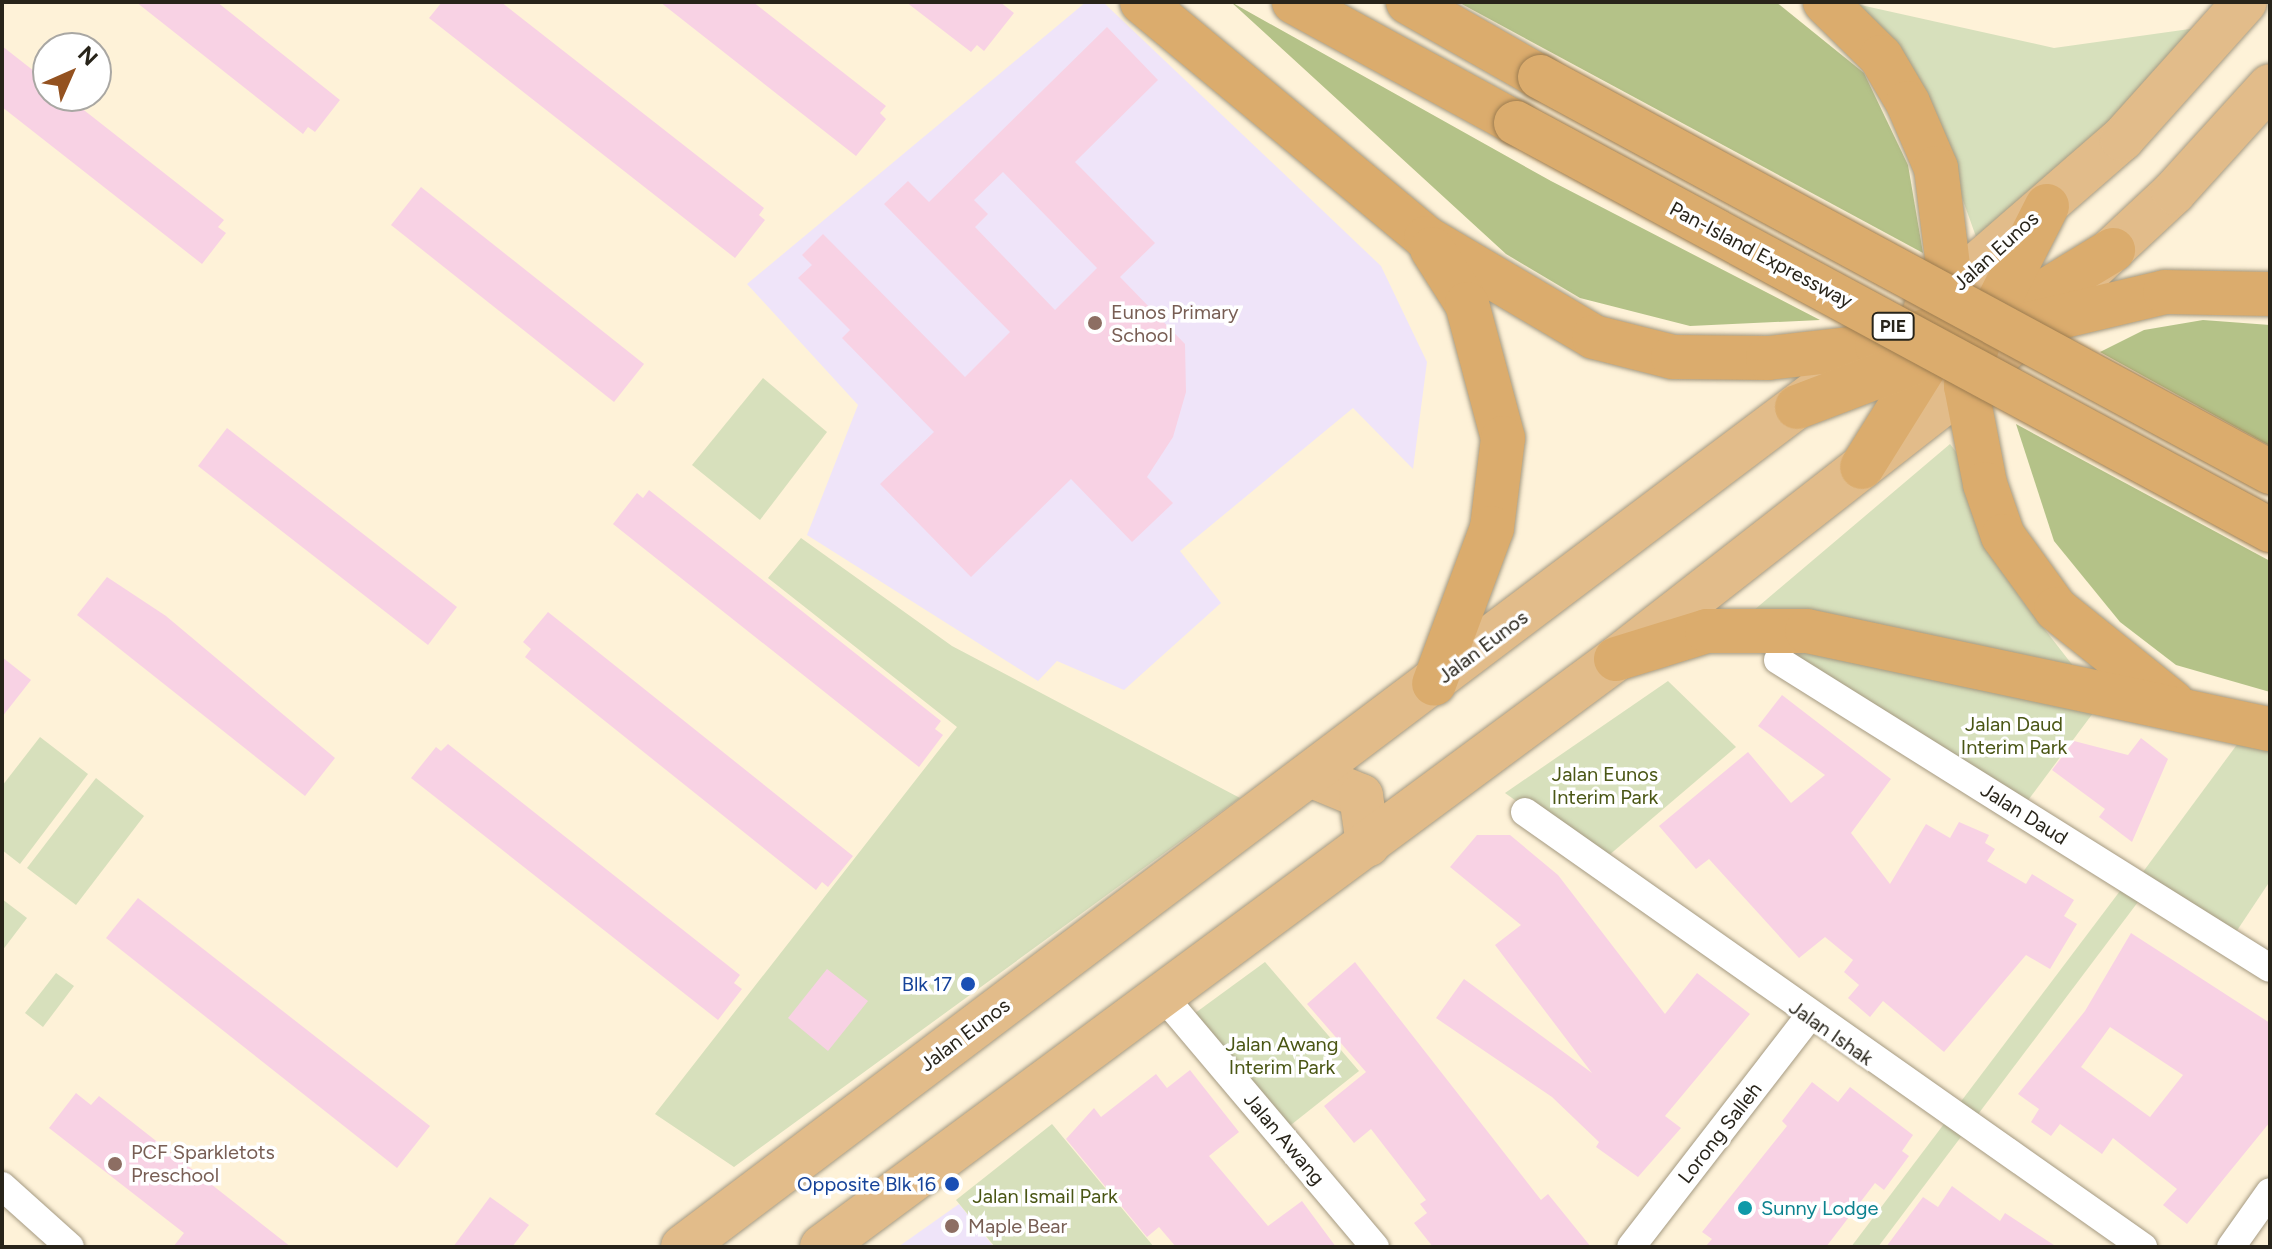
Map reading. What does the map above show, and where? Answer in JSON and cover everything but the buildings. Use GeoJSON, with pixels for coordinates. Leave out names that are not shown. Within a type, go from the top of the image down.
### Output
{"type":"FeatureCollection","features":[{"type":"Feature","properties":{"kind":"highway"},"geometry":{"type":"LineString","coordinates":[[1142,2],[1426,238],[1594,337],[1673,357],[1768,358],[1877,346]]}},
{"type":"Feature","properties":{"kind":"highway","name":"Pan-Island Expressway"},"geometry":{"type":"LineString","coordinates":[[1294,2],[2270,530]]}},
{"type":"Feature","properties":{"kind":"highway","name":"PIE"},"geometry":{"type":"LineString","coordinates":[[1408,2],[1540,77],[2270,472]]}},
{"type":"Feature","properties":{"kind":"highway"},"geometry":{"type":"LineString","coordinates":[[1825,2],[1881,57],[1908,103],[1936,168],[1960,324],[1966,386],[2003,536],[2056,609],[2184,711]]}},
{"type":"Feature","properties":{"kind":"highway","name":"Jalan Eunos"},"geometry":{"type":"LineString","coordinates":[[683,1247],[1434,684],[1877,346],[1960,324],[2047,206],[2122,139],[2245,2]]}},
{"type":"Feature","properties":{"kind":"highway"},"geometry":{"type":"LineString","coordinates":[[822,1247],[1616,659],[1966,386],[2113,250],[2270,86]]}},
{"type":"Feature","properties":{"kind":"highway"},"geometry":{"type":"LineString","coordinates":[[1426,238],[1467,304],[1503,438],[1492,528],[1434,684]]}},
{"type":"Feature","properties":{"kind":"highway"},"geometry":{"type":"LineString","coordinates":[[1797,407],[1960,324],[2037,296],[2113,250]]}},
{"type":"Feature","properties":{"kind":"highway"},"geometry":{"type":"LineString","coordinates":[[1960,324],[2043,318],[2165,292],[2270,294]]}},
{"type":"Feature","properties":{"kind":"highway"},"geometry":{"type":"LineString","coordinates":[[1862,467],[1960,324]]}},
{"type":"Feature","properties":{"kind":"highway"},"geometry":{"type":"LineString","coordinates":[[1616,659],[1707,631],[1807,631],[2270,729]]}},
{"type":"Feature","properties":{"kind":"highway"},"geometry":{"type":"LineString","coordinates":[[1312,776],[1361,796],[1368,844]]}},
{"type":"Feature","properties":{"kind":"street","name":"Jalan Daud"},"geometry":{"type":"LineString","coordinates":[[1778,660],[2270,968]]}},
{"type":"Feature","properties":{"kind":"street","name":"Jalan Ishak"},"geometry":{"type":"LineString","coordinates":[[1525,812],[1808,1018],[2143,1247]]}},
{"type":"Feature","properties":{"kind":"street","name":"Jalan Awang"},"geometry":{"type":"LineString","coordinates":[[1162,995],[1375,1247]]}},
{"type":"Feature","properties":{"kind":"street","name":"Lorong Salleh"},"geometry":{"type":"LineString","coordinates":[[1631,1247],[1808,1018]]}},
{"type":"Feature","properties":{"kind":"street"},"geometry":{"type":"LineString","coordinates":[[2,1186],[70,1247]]}},
{"type":"Feature","properties":{"kind":"street"},"geometry":{"type":"LineString","coordinates":[[2231,1247],[2270,1192]]}},
{"type":"Feature","properties":{"kind":"shaded area","name":"Eunos Primary School"},"geometry":{"type":"Polygon","coordinates":[[[1086,2],[1103,2],[1381,266],[1427,362],[1413,469],[1353,408],[1180,551],[1221,603],[1124,690],[1057,661],[1038,681],[807,535],[858,405],[747,284],[1086,2]]]}},
{"type":"Feature","properties":{"kind":"shaded area","name":"Maple Bear"},"geometry":{"type":"Polygon","coordinates":[[[959,1204],[994,1247],[898,1247],[959,1204]]]}},
{"type":"Feature","properties":{"kind":"green space"},"geometry":{"type":"Polygon","coordinates":[[[1231,2],[1551,181],[1820,320],[1690,326],[1580,298],[1506,254],[1231,2]]]}},
{"type":"Feature","properties":{"kind":"green space"},"geometry":{"type":"Polygon","coordinates":[[[1458,2],[1776,2],[1864,73],[1908,165],[1923,253],[1458,2]]]}},
{"type":"Feature","properties":{"kind":"green space"},"geometry":{"type":"Polygon","coordinates":[[[1847,2],[2054,48],[2204,27],[2106,135],[1979,245],[1928,103],[1847,2]]]}},
{"type":"Feature","properties":{"kind":"green space"},"geometry":{"type":"Polygon","coordinates":[[[2203,320],[2270,325],[2270,446],[2100,352],[2144,330],[2203,320]]]}},
{"type":"Feature","properties":{"kind":"green space"},"geometry":{"type":"Polygon","coordinates":[[[763,378],[827,432],[760,520],[692,465],[763,378]]]}},
{"type":"Feature","properties":{"kind":"green space"},"geometry":{"type":"Polygon","coordinates":[[[2016,424],[2270,561],[2270,692],[2176,665],[2120,622],[2054,541],[2016,424]]]}},
{"type":"Feature","properties":{"kind":"green space"},"geometry":{"type":"Polygon","coordinates":[[[1950,444],[1966,465],[1979,524],[2021,599],[2081,676],[1753,611],[1950,444]]]}},
{"type":"Feature","properties":{"kind":"green space"},"geometry":{"type":"Polygon","coordinates":[[[801,538],[952,646],[1240,798],[734,1167],[655,1114],[957,727],[768,578],[801,538]]]}},
{"type":"Feature","properties":{"kind":"green space","name":"Jalan Daud Interim Park"},"geometry":{"type":"Polygon","coordinates":[[[1803,650],[2102,701],[2026,803],[1793,659],[1803,650]]]}},
{"type":"Feature","properties":{"kind":"green space","name":"Jalan Eunos Interim Park"},"geometry":{"type":"Polygon","coordinates":[[[1668,681],[1736,747],[1601,862],[1505,793],[1668,681]]]}},
{"type":"Feature","properties":{"kind":"green space"},"geometry":{"type":"Polygon","coordinates":[[[2247,731],[2270,736],[2270,881],[2234,935],[2140,876],[2247,731]]]}},
{"type":"Feature","properties":{"kind":"green space"},"geometry":{"type":"Polygon","coordinates":[[[40,737],[88,774],[20,864],[2,850],[2,786],[40,737]]]}},
{"type":"Feature","properties":{"kind":"green space"},"geometry":{"type":"Polygon","coordinates":[[[96,778],[144,816],[76,905],[27,868],[96,778]]]}},
{"type":"Feature","properties":{"kind":"green space"},"geometry":{"type":"Polygon","coordinates":[[[2126,883],[2144,894],[1878,1247],[1851,1247],[2126,883]]]}},
{"type":"Feature","properties":{"kind":"green space"},"geometry":{"type":"Polygon","coordinates":[[[2,899],[27,918],[2,951],[2,899]]]}},
{"type":"Feature","properties":{"kind":"green space","name":"Jalan Awang Interim Park"},"geometry":{"type":"Polygon","coordinates":[[[1265,962],[1359,1071],[1282,1132],[1187,1019],[1265,962]]]}},
{"type":"Feature","properties":{"kind":"green space"},"geometry":{"type":"Polygon","coordinates":[[[56,973],[74,986],[43,1027],[25,1013],[56,973]]]}},
{"type":"Feature","properties":{"kind":"green space","name":"Jalan Ismail Park"},"geometry":{"type":"Polygon","coordinates":[[[1052,1124],[1154,1247],[995,1247],[956,1200],[1052,1124]]]}},
{"type":"Feature","properties":{"kind":"place","name":"Eunos Primary School"},"geometry":{"type":"Point","coordinates":[1095,323]}},
{"type":"Feature","properties":{"kind":"place","name":"Blk 17"},"geometry":{"type":"Point","coordinates":[968,984]}},
{"type":"Feature","properties":{"kind":"place","name":"PCF Sparkletots Preschool"},"geometry":{"type":"Point","coordinates":[115,1164]}},
{"type":"Feature","properties":{"kind":"place","name":"Opposite Blk 16"},"geometry":{"type":"Point","coordinates":[952,1184]}},
{"type":"Feature","properties":{"kind":"place","name":"Sunny Lodge"},"geometry":{"type":"Point","coordinates":[1745,1208]}},
{"type":"Feature","properties":{"kind":"place","name":"Maple Bear"},"geometry":{"type":"Point","coordinates":[952,1226]}}]}
